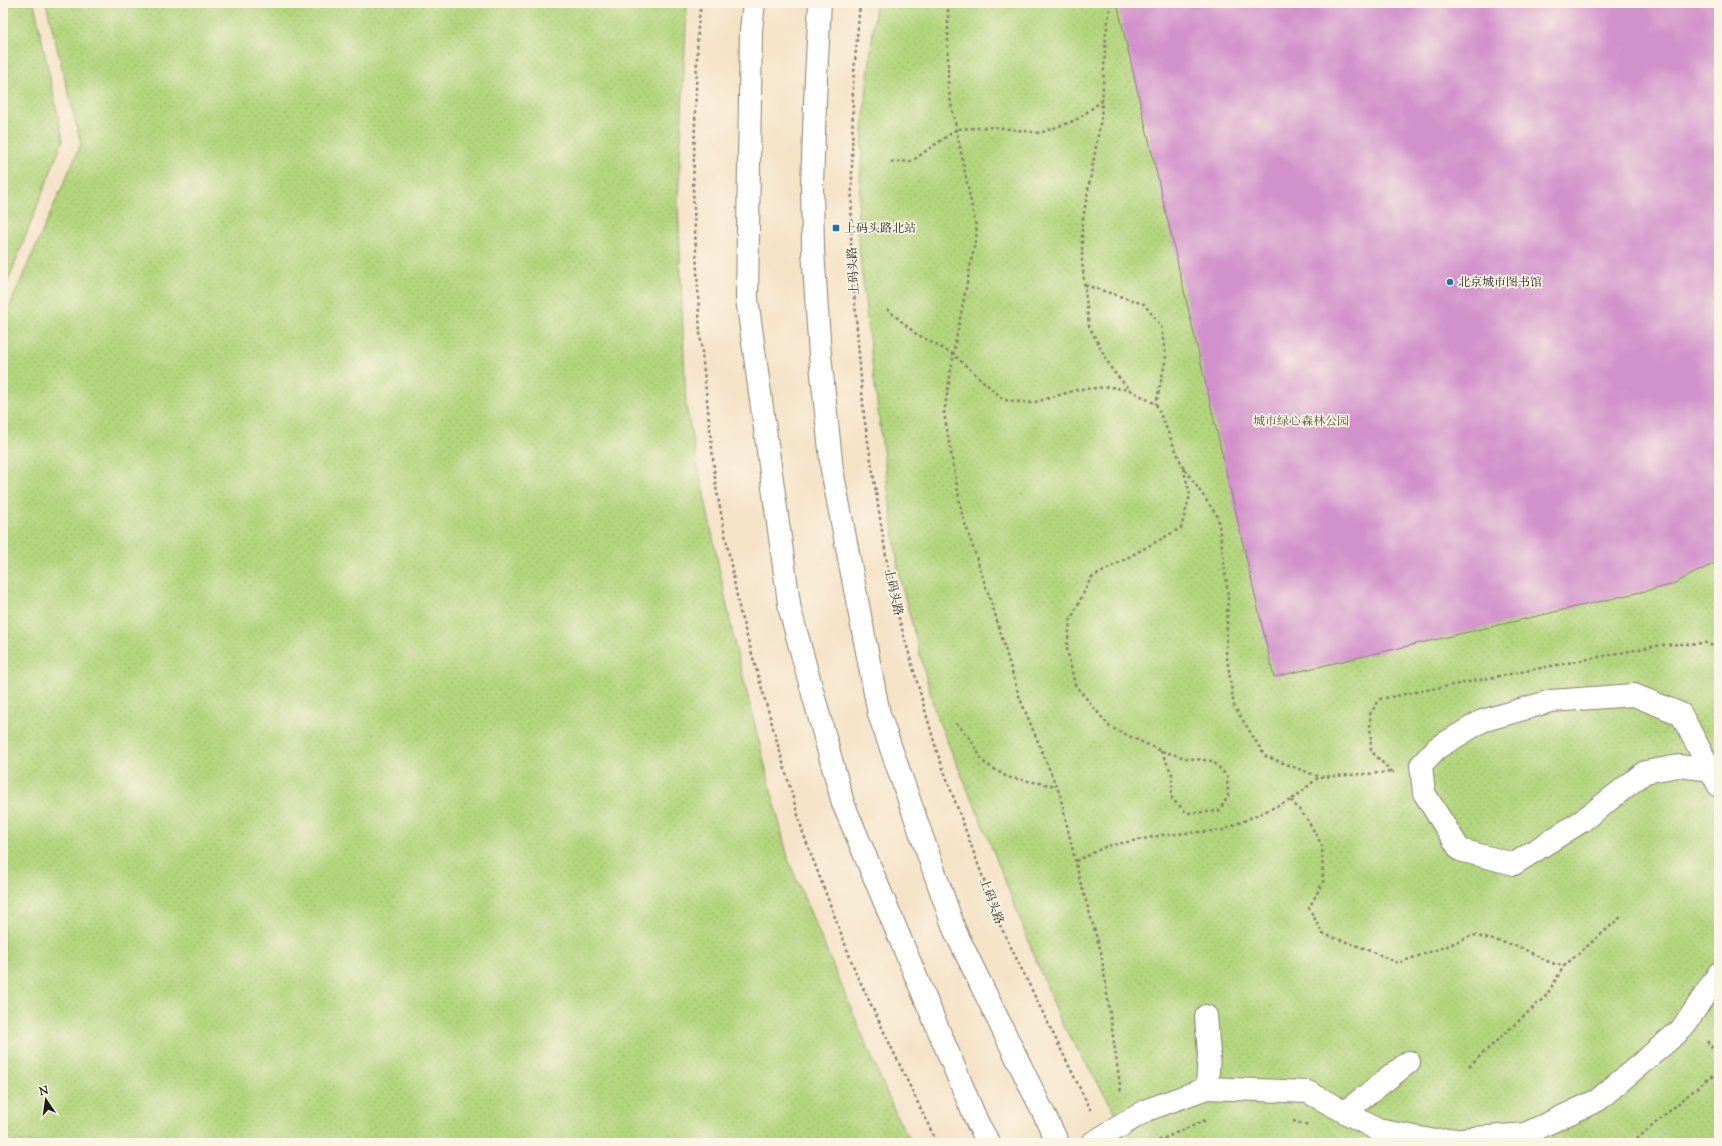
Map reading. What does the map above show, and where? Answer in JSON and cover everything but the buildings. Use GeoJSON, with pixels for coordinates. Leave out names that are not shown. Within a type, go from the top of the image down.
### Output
{"type":"FeatureCollection","features":[{"type":"Feature","properties":{"kind":"main road"},"geometry":{"type":"LineString","coordinates":[[754,3],[751,30],[747,299],[790,610],[843,802],[978,1124],[989,1143]]}},
{"type":"Feature","properties":{"kind":"main road"},"geometry":{"type":"LineString","coordinates":[[820,3],[812,186],[813,250],[820,355],[832,470],[879,714],[955,931],[1058,1143]]}},
{"type":"Feature","properties":{"kind":"main road"},"geometry":{"type":"LineString","coordinates":[[1634,695],[1681,714],[1715,778],[1679,766],[1645,772],[1582,821],[1514,864],[1460,850],[1424,793],[1421,765],[1437,748],[1482,720],[1551,701],[1634,695]]}},
{"type":"Feature","properties":{"kind":"main road"},"geometry":{"type":"LineString","coordinates":[[1098,1140],[1147,1110],[1207,1088],[1308,1092],[1378,1130],[1436,1141],[1525,1134],[1598,1100],[1683,1028],[1719,973]]}},
{"type":"Feature","properties":{"kind":"main road"},"geometry":{"type":"LineString","coordinates":[[1206,1016],[1209,1054],[1207,1088]]}},
{"type":"Feature","properties":{"kind":"main road"},"geometry":{"type":"LineString","coordinates":[[1345,1112],[1409,1062]]}},
{"type":"Feature","properties":{"kind":"path","name":"上码头路"},"geometry":{"type":"LineString","coordinates":[[860,3],[853,84],[851,255],[864,416],[892,594],[938,752],[1001,928],[1081,1093],[1098,1140]]}},
{"type":"Feature","properties":{"kind":"path"},"geometry":{"type":"LineString","coordinates":[[948,3],[948,88],[977,232],[944,413],[962,514],[995,614],[1018,696],[1060,794],[1075,861],[1101,952],[1121,1092]]}},
{"type":"Feature","properties":{"kind":"path"},"geometry":{"type":"LineString","coordinates":[[1111,3],[1106,32],[1101,119],[1082,224],[1082,261],[1089,326],[1112,370],[1130,390],[1156,404]]}},
{"type":"Feature","properties":{"kind":"path"},"geometry":{"type":"LineString","coordinates":[[891,162],[912,161],[957,129],[994,127],[1040,133],[1076,120],[1102,101]]}},
{"type":"Feature","properties":{"kind":"path"},"geometry":{"type":"LineString","coordinates":[[1085,285],[1144,304],[1161,326],[1166,358],[1156,404],[1182,464],[1190,496],[1181,528],[1091,578],[1070,621],[1067,649],[1075,685],[1110,727],[1161,751],[1186,758],[1213,761],[1228,776],[1228,796],[1219,811],[1186,813],[1172,799],[1172,774],[1161,751]]}},
{"type":"Feature","properties":{"kind":"path"},"geometry":{"type":"LineString","coordinates":[[887,309],[915,333],[954,355],[1004,400],[1032,403],[1080,389],[1110,388],[1130,390]]}},
{"type":"Feature","properties":{"kind":"path"},"geometry":{"type":"LineString","coordinates":[[1182,464],[1218,517],[1228,595],[1226,652],[1234,706],[1265,756],[1320,777],[1421,771]]}},
{"type":"Feature","properties":{"kind":"path"},"geometry":{"type":"LineString","coordinates":[[956,723],[971,740],[983,762],[1007,777],[1056,786]]}},
{"type":"Feature","properties":{"kind":"path"},"geometry":{"type":"LineString","coordinates":[[1075,861],[1107,846],[1163,835],[1223,830],[1291,800],[1320,777]]}},
{"type":"Feature","properties":{"kind":"path"},"geometry":{"type":"LineString","coordinates":[[1291,800],[1307,819],[1322,845],[1323,882],[1309,908],[1323,934],[1361,947],[1398,963],[1447,946],[1473,935],[1518,946],[1552,963],[1564,966]]}},
{"type":"Feature","properties":{"kind":"path"},"geometry":{"type":"LineString","coordinates":[[1468,1066],[1546,996],[1564,966],[1622,916]]}},
{"type":"Feature","properties":{"kind":"path"},"geometry":{"type":"LineString","coordinates":[[1704,1036],[1719,1057]]}},
{"type":"Feature","properties":{"kind":"path"},"geometry":{"type":"LineString","coordinates":[[1632,1143],[1706,1080],[1719,1073]]}},
{"type":"Feature","properties":{"kind":"path"},"geometry":{"type":"LineString","coordinates":[[1153,1143],[1210,1119]]}},
{"type":"Feature","properties":{"kind":"path"},"geometry":{"type":"LineString","coordinates":[[1290,1120],[1312,1127]]}},
{"type":"Feature","properties":{"kind":"green space"},"geometry":{"type":"Polygon","coordinates":[[[3,3],[34,3],[63,140],[3,294],[3,3]]]}},
{"type":"Feature","properties":{"kind":"green space"},"geometry":{"type":"Polygon","coordinates":[[[46,3],[687,3],[678,202],[686,407],[735,645],[789,862],[897,1117],[912,1143],[3,1143],[3,321],[81,144],[46,3]]]}},
{"type":"Feature","properties":{"kind":"green space","name":"城市绿心森林公园"},"geometry":{"type":"Polygon","coordinates":[[[876,3],[1719,3],[1719,1143],[1134,1143],[1059,1019],[987,835],[936,715],[899,575],[857,231],[864,114],[876,3]]]}},
{"type":"Feature","properties":{"kind":"place","name":"上码头路北站"},"geometry":{"type":"Point","coordinates":[836,228]}},
{"type":"Feature","properties":{"kind":"place","name":"北京城市图书馆"},"geometry":{"type":"Point","coordinates":[1450,282]}}]}
